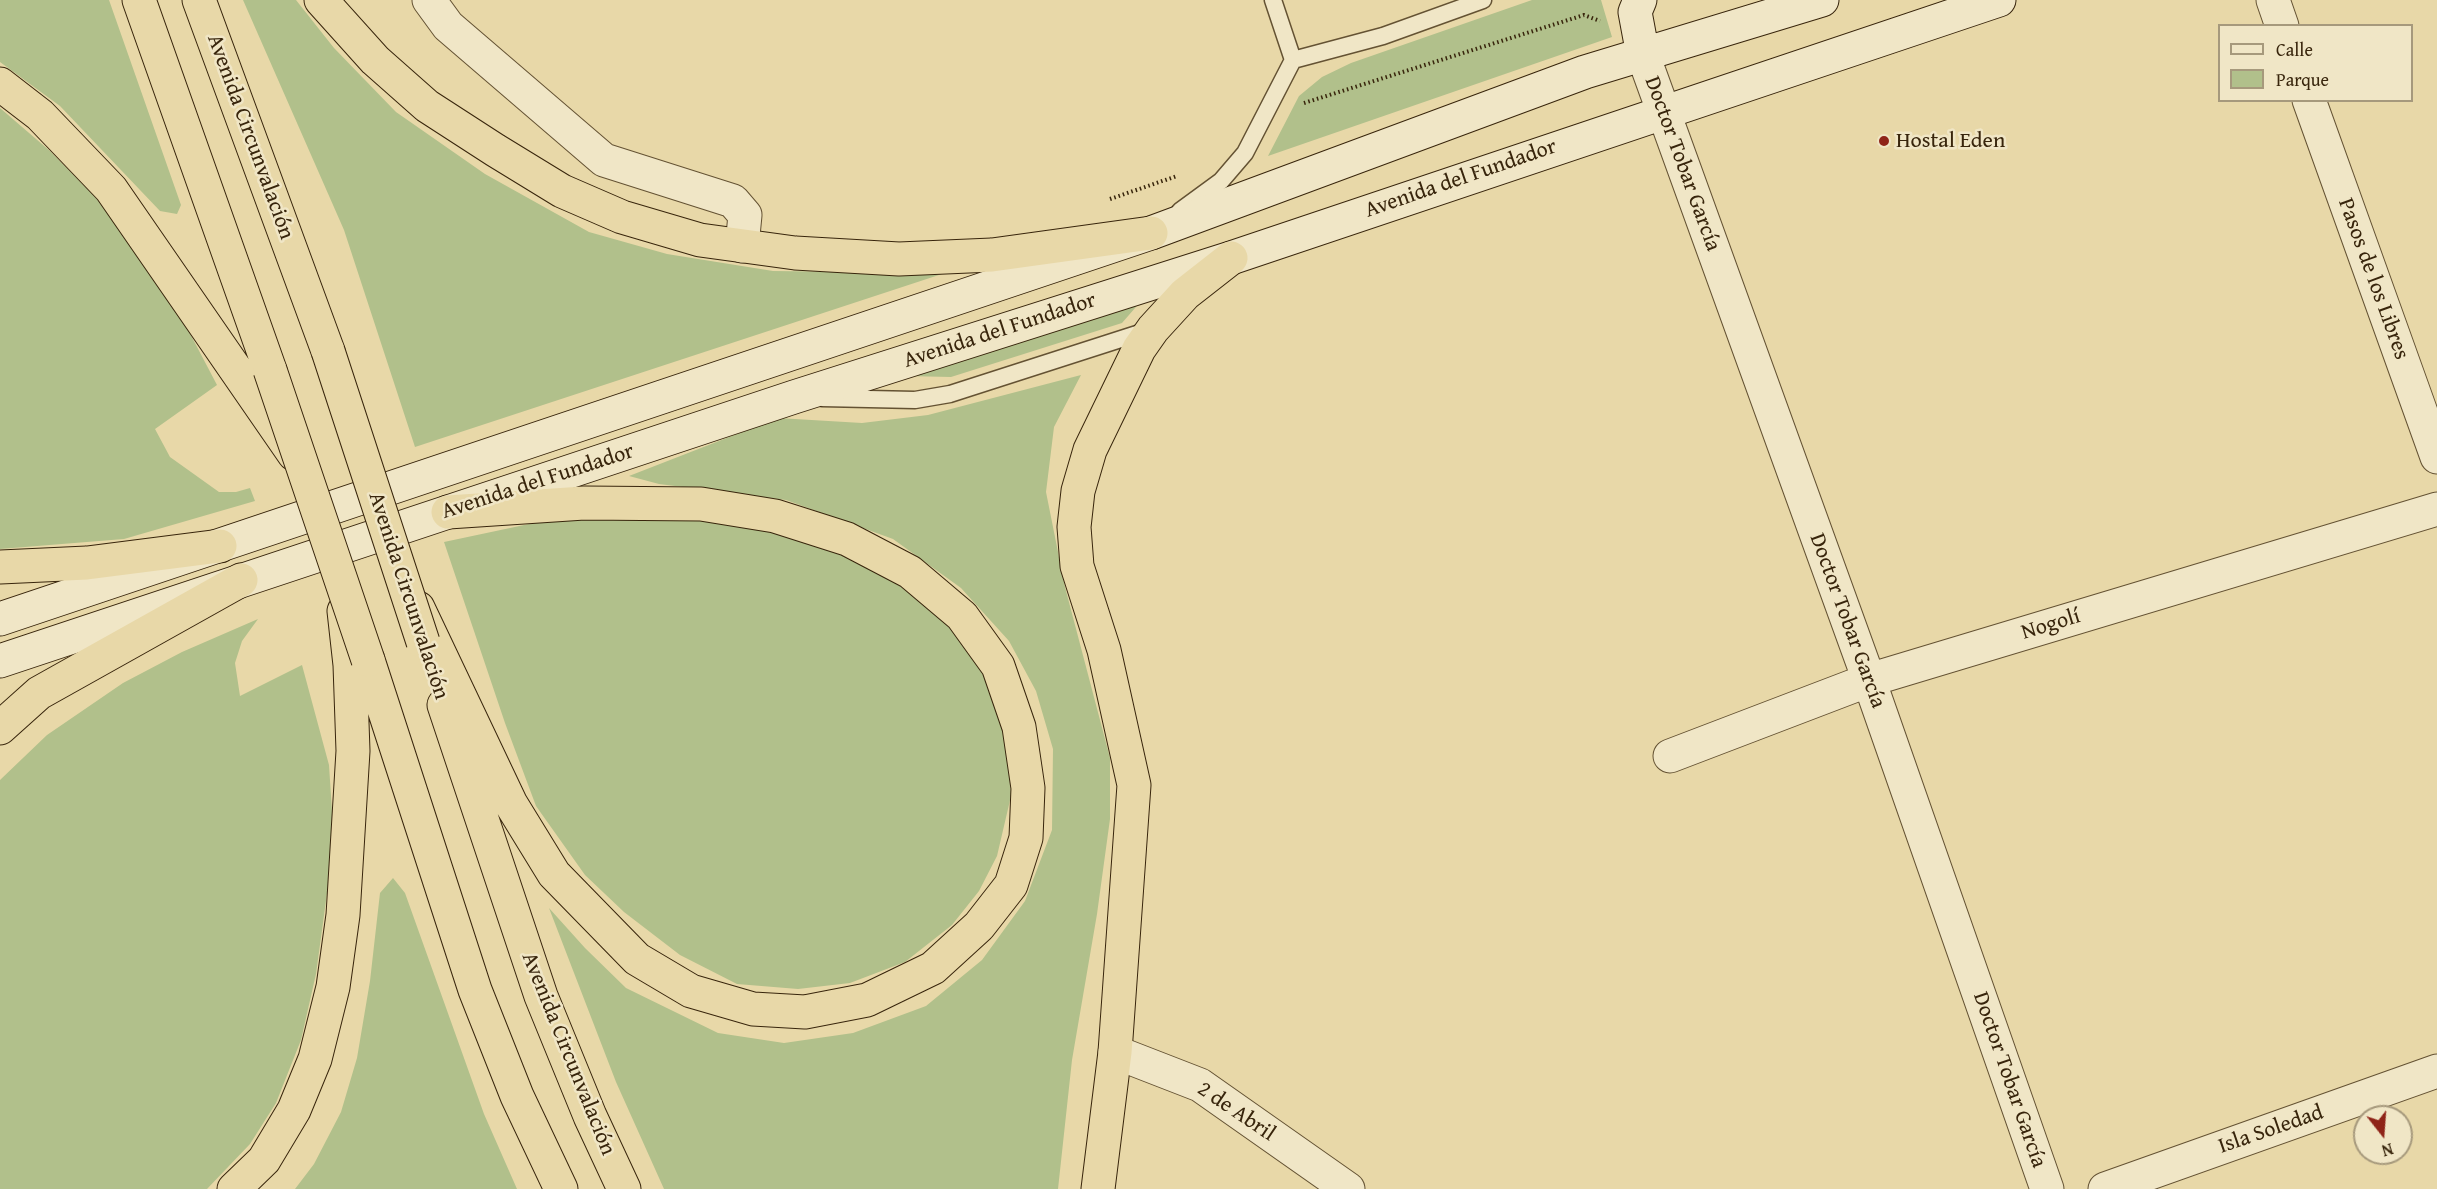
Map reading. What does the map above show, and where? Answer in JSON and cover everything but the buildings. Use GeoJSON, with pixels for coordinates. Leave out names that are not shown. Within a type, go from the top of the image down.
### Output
{"type":"FeatureCollection","features":[{"type":"Feature","properties":{"kind":"highway"},"geometry":{"type":"LineString","coordinates":[[139,0],[177,102],[256,374]]}},
{"type":"Feature","properties":{"kind":"highway","name":"Avenida Circunvalación"},"geometry":{"type":"LineString","coordinates":[[199,0],[328,351],[400,573],[428,640],[541,996],[590,1116],[624,1189]]}},
{"type":"Feature","properties":{"kind":"highway"},"geometry":{"type":"LineString","coordinates":[[321,0],[375,60],[427,106],[562,191],[622,217],[700,240],[795,253],[899,259],[992,255],[1150,233]]}},
{"type":"Feature","properties":{"kind":"highway"},"geometry":{"type":"LineString","coordinates":[[0,84],[40,115],[111,189],[256,374],[304,467],[341,580],[359,662],[475,990],[517,1096],[561,1189]]}},
{"type":"Feature","properties":{"kind":"highway"},"geometry":{"type":"LineString","coordinates":[[1098,1189],[1114,1052],[1134,785],[1104,650],[1077,566],[1074,527],[1078,491],[1090,450],[1139,350],[1153,329],[1185,294],[1230,258]]}},
{"type":"Feature","properties":{"kind":"highway"},"geometry":{"type":"LineString","coordinates":[[428,640],[511,804],[554,874],[637,959],[691,991],[753,1009],[805,1012],[867,1000],[933,969],[979,926],[1011,885],[1026,838],[1028,788],[1019,727],[998,666],[962,616],[910,572],[847,539],[775,516],[701,504],[584,503],[448,512]]}},
{"type":"Feature","properties":{"kind":"highway"},"geometry":{"type":"LineString","coordinates":[[0,567],[87,563],[220,546]]}},
{"type":"Feature","properties":{"kind":"highway"},"geometry":{"type":"LineString","coordinates":[[0,728],[39,693],[241,580]]}},
{"type":"Feature","properties":{"kind":"highway"},"geometry":{"type":"LineString","coordinates":[[234,1189],[264,1160],[294,1110],[315,1059],[333,987],[343,915],[359,662]]}},
{"type":"Feature","properties":{"kind":"main road"},"geometry":{"type":"LineString","coordinates":[[429,0],[448,26],[604,160],[733,201],[745,215],[742,246]]}},
{"type":"Feature","properties":{"kind":"main road","name":"Avenida del Fundador"},"geometry":{"type":"LineString","coordinates":[[0,619],[1150,233],[1585,72],[1822,0]]}},
{"type":"Feature","properties":{"kind":"main road","name":"Avenida del Fundador"},"geometry":{"type":"LineString","coordinates":[[0,662],[794,397],[1230,258],[1662,111],[1999,0]]}},
{"type":"Feature","properties":{"kind":"main road"},"geometry":{"type":"LineString","coordinates":[[2273,0],[2281,24]]}},
{"type":"Feature","properties":{"kind":"main road","name":"Doctor Tobar García"},"geometry":{"type":"LineString","coordinates":[[1638,10],[1643,55],[1662,111],[1869,680],[2048,1189]]}},
{"type":"Feature","properties":{"kind":"main road","name":"Pasos de los Libres"},"geometry":{"type":"LineString","coordinates":[[2310,102],[2437,457]]}},
{"type":"Feature","properties":{"kind":"main road","name":"Nogolí"},"geometry":{"type":"LineString","coordinates":[[1670,756],[1869,680],[2437,509]]}},
{"type":"Feature","properties":{"kind":"main road","name":"2 de Abril"},"geometry":{"type":"LineString","coordinates":[[1114,1052],[1200,1085],[1348,1189]]}},
{"type":"Feature","properties":{"kind":"main road","name":"Isla Soledad"},"geometry":{"type":"LineString","coordinates":[[2105,1189],[2437,1071]]}},
{"type":"Feature","properties":{"kind":"lane"},"geometry":{"type":"LineString","coordinates":[[1150,233],[1221,181],[1245,153],[1293,60],[1273,0]]}},
{"type":"Feature","properties":{"kind":"lane"},"geometry":{"type":"LineString","coordinates":[[1293,60],[1383,36],[1483,0]]}},
{"type":"Feature","properties":{"kind":"lane"},"geometry":{"type":"LineString","coordinates":[[794,397],[915,400],[950,394],[1153,329]]}},
{"type":"Feature","properties":{"kind":"path"},"geometry":{"type":"LineString","coordinates":[[1294,107],[1584,15],[1613,27],[1638,10]]}},
{"type":"Feature","properties":{"kind":"path"},"geometry":{"type":"LineString","coordinates":[[1107,200],[1182,174]]}},
{"type":"Feature","properties":{"kind":"green space"},"geometry":{"type":"Polygon","coordinates":[[[0,0],[109,0],[181,205],[177,214],[160,211],[60,106],[0,62],[0,0]]]}},
{"type":"Feature","properties":{"kind":"green space"},"geometry":{"type":"Polygon","coordinates":[[[243,0],[296,0],[334,48],[396,112],[485,174],[589,232],[667,254],[773,271],[945,273],[415,447],[344,230],[243,0]]]}},
{"type":"Feature","properties":{"kind":"green space"},"geometry":{"type":"Polygon","coordinates":[[[1532,0],[1601,0],[1612,37],[1268,156],[1299,96],[1322,77],[1351,63],[1532,0]]]}},
{"type":"Feature","properties":{"kind":"green space"},"geometry":{"type":"Polygon","coordinates":[[[0,108],[50,151],[109,211],[185,324],[217,385],[155,429],[170,457],[219,492],[236,492],[250,488],[255,501],[124,539],[0,549],[0,108]]]}},
{"type":"Feature","properties":{"kind":"green space"},"geometry":{"type":"Polygon","coordinates":[[[1142,300],[1122,323],[951,377],[905,376],[1142,300]]]}},
{"type":"Feature","properties":{"kind":"green space"},"geometry":{"type":"Polygon","coordinates":[[[1081,375],[1054,427],[1046,492],[1065,587],[1110,758],[1110,819],[1097,914],[1072,1060],[1058,1189],[664,1189],[616,1082],[549,908],[585,948],[626,988],[718,1033],[784,1043],[853,1033],[926,1006],[982,960],[1025,901],[1052,830],[1053,749],[1036,691],[1009,641],[961,588],[893,539],[786,500],[659,484],[629,476],[778,418],[862,423],[928,415],[1081,375]]]}},
{"type":"Feature","properties":{"kind":"green space"},"geometry":{"type":"Polygon","coordinates":[[[616,518],[691,520],[762,528],[834,549],[897,580],[940,616],[978,656],[999,702],[1009,751],[1011,796],[997,856],[979,891],[952,925],[905,962],[850,983],[798,989],[737,984],[680,955],[624,912],[585,875],[536,806],[505,723],[444,542],[543,521],[616,518]]]}},
{"type":"Feature","properties":{"kind":"green space"},"geometry":{"type":"Polygon","coordinates":[[[258,619],[242,641],[235,663],[240,696],[302,665],[329,765],[334,842],[316,974],[301,1040],[276,1103],[250,1144],[207,1189],[0,1189],[0,780],[47,735],[123,683],[182,652],[258,619]]]}},
{"type":"Feature","properties":{"kind":"green space"},"geometry":{"type":"Polygon","coordinates":[[[393,878],[405,893],[484,1114],[517,1189],[295,1189],[314,1164],[341,1112],[357,1058],[370,981],[380,893],[393,878]]]}},
{"type":"Feature","properties":{"kind":"place","name":"Hostal Eden"},"geometry":{"type":"Point","coordinates":[1884,141]}}]}
